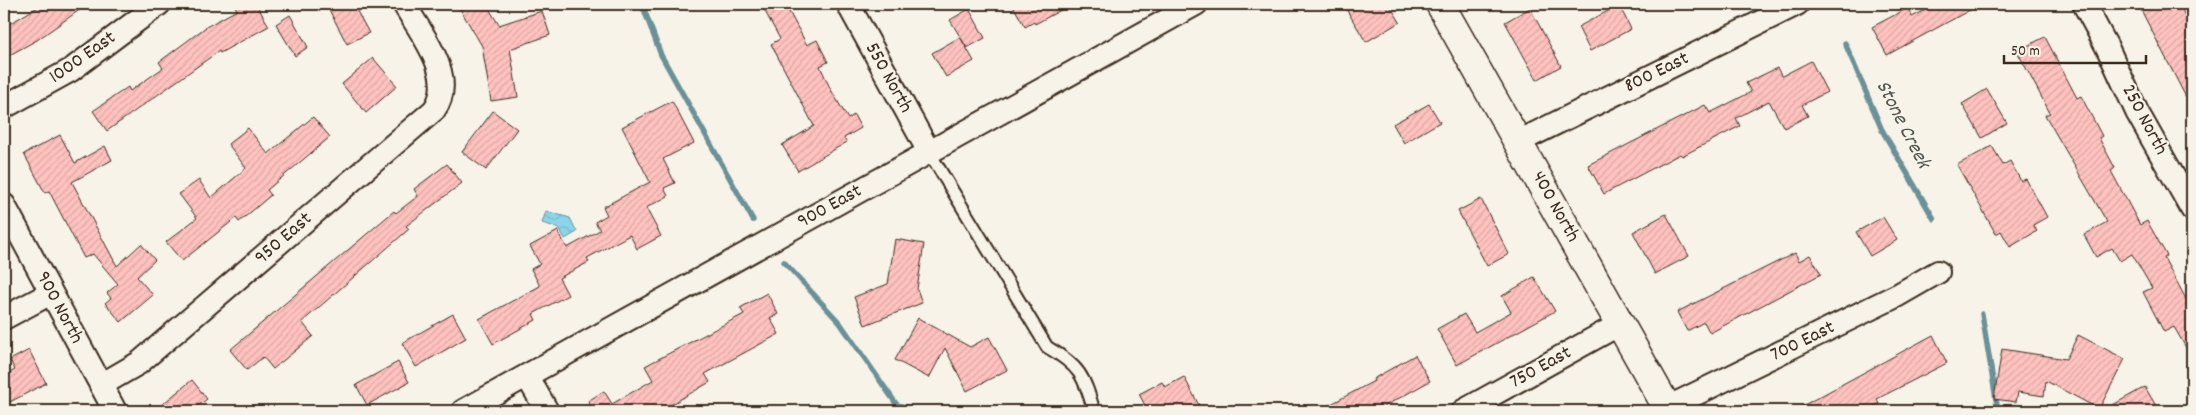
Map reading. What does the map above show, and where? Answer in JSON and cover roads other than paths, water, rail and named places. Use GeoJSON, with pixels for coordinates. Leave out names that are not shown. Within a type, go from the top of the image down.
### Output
{"type":"FeatureCollection","features":[{"type":"Feature","properties":{"kind":"main road","name":"400 North"},"geometry":{"type":"LineString","coordinates":[[1440,4],[1668,410]]}},
{"type":"Feature","properties":{"kind":"street","name":"1000 East"},"geometry":{"type":"LineString","coordinates":[[4,107],[71,70],[159,4]]}},
{"type":"Feature","properties":{"kind":"street","name":"950 East"},"geometry":{"type":"LineString","coordinates":[[101,386],[139,363],[429,115],[441,97],[442,75],[404,4]]}},
{"type":"Feature","properties":{"kind":"street","name":"550 North"},"geometry":{"type":"LineString","coordinates":[[848,4],[929,152]]}},
{"type":"Feature","properties":{"kind":"street","name":"900 East"},"geometry":{"type":"LineString","coordinates":[[463,411],[1196,4]]}},
{"type":"Feature","properties":{"kind":"street","name":"800 East"},"geometry":{"type":"LineString","coordinates":[[1518,142],[1797,4]]}},
{"type":"Feature","properties":{"kind":"street","name":"250 North"},"geometry":{"type":"LineString","coordinates":[[2084,4],[2137,112],[2192,209]]}},
{"type":"Feature","properties":{"kind":"street","name":"900 North"},"geometry":{"type":"LineString","coordinates":[[4,205],[115,411]]}},
{"type":"Feature","properties":{"kind":"street","name":"700 East"},"geometry":{"type":"LineString","coordinates":[[1668,410],[1898,295],[1938,272]]}},
{"type":"Feature","properties":{"kind":"street"},"geometry":{"type":"LineString","coordinates":[[4,318],[51,293]]}},
{"type":"Feature","properties":{"kind":"street","name":"750 East"},"geometry":{"type":"LineString","coordinates":[[1463,411],[1620,324]]}},
{"type":"Feature","properties":{"kind":"street"},"geometry":{"type":"LineString","coordinates":[[527,376],[547,411]]}},
{"type":"Feature","properties":{"kind":"lane"},"geometry":{"type":"LineString","coordinates":[[929,152],[1047,347],[1067,358],[1083,376],[1094,411]]}},
{"type":"Feature","properties":{"kind":"water"},"geometry":{"type":"Polygon","coordinates":[[[546,211],[570,218],[577,232],[565,239],[559,228],[542,223],[546,211]]]}},
{"type":"Feature","properties":{"kind":"waterway"},"geometry":{"type":"LineString","coordinates":[[642,4],[661,55],[753,220]]}},
{"type":"Feature","properties":{"kind":"waterway","name":"Stone Creek"},"geometry":{"type":"LineString","coordinates":[[1845,43],[1882,130],[1934,219]]}},
{"type":"Feature","properties":{"kind":"waterway"},"geometry":{"type":"LineString","coordinates":[[784,262],[840,323],[897,405],[920,411]]}},
{"type":"Feature","properties":{"kind":"waterway","name":"Stone Creek"},"geometry":{"type":"LineString","coordinates":[[1982,314],[1998,411]]}}]}
